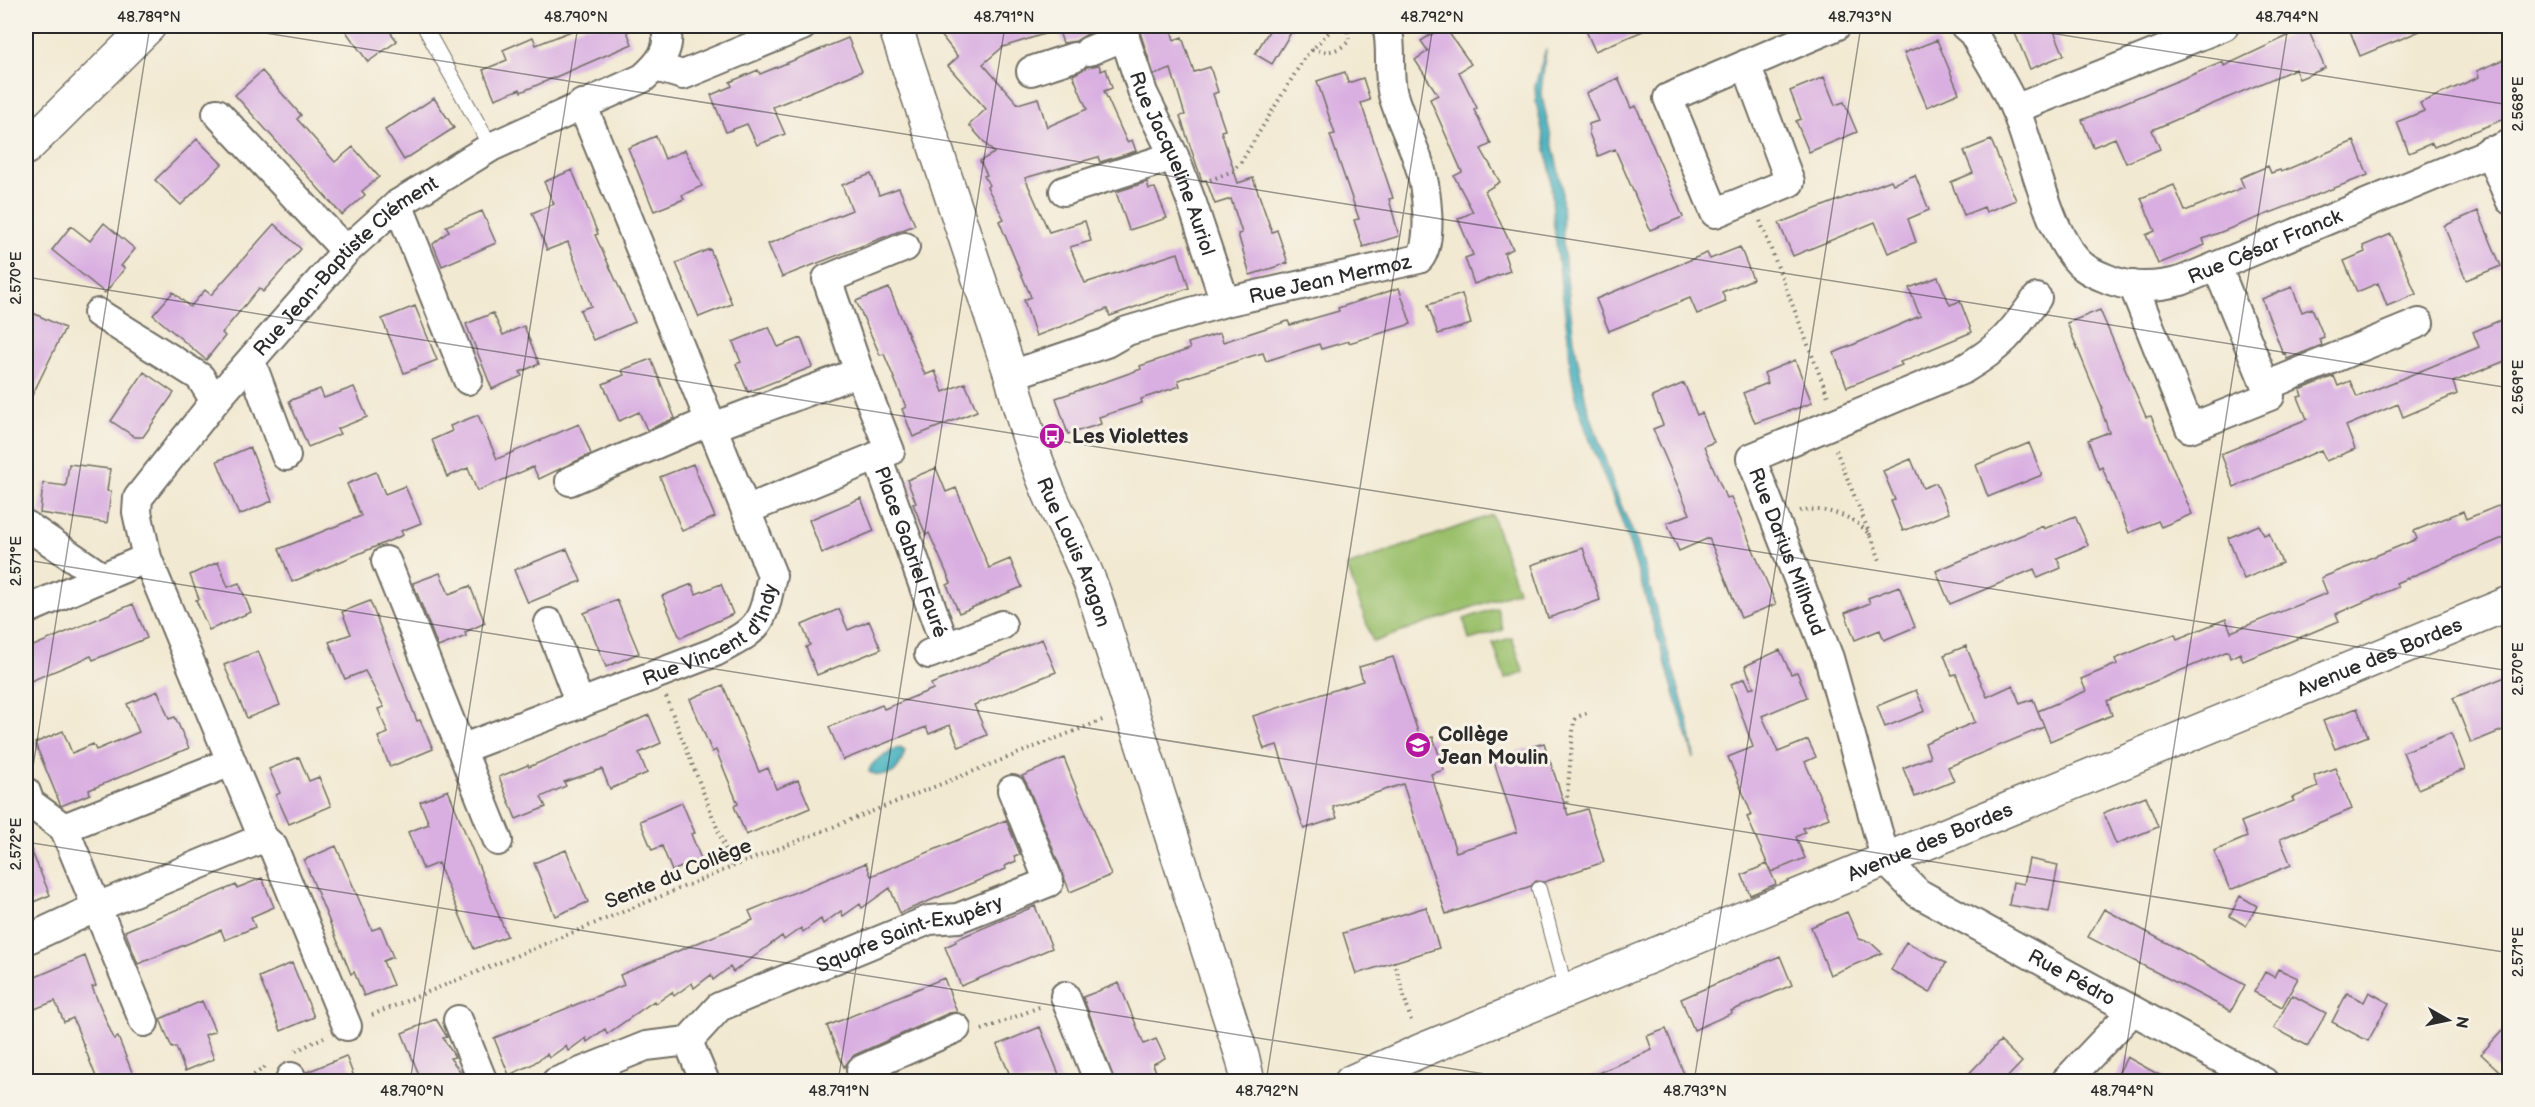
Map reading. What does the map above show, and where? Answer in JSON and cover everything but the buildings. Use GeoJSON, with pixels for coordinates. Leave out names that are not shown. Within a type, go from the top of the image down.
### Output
{"type":"FeatureCollection","features":[{"type":"Feature","properties":{"kind":"street"},"geometry":{"type":"LineString","coordinates":[[26,148],[150,26]]}},
{"type":"Feature","properties":{"kind":"street"},"geometry":{"type":"LineString","coordinates":[[665,26],[669,35],[666,51],[656,67],[683,75],[802,26]]}},
{"type":"Feature","properties":{"kind":"street","name":"Rue Louis Aragon"},"geometry":{"type":"LineString","coordinates":[[895,26],[1011,375],[1027,433],[1053,502],[1083,564],[1243,1059],[1248,1082]]}},
{"type":"Feature","properties":{"kind":"street","name":"Rue Jean Mermoz"},"geometry":{"type":"LineString","coordinates":[[1011,375],[1106,343],[1127,331],[1226,302],[1419,259],[1425,253],[1428,243],[1426,206],[1420,166],[1392,93],[1387,26]]}},
{"type":"Feature","properties":{"kind":"street"},"geometry":{"type":"LineString","coordinates":[[1746,64],[1790,182],[1715,213],[1668,98],[1746,64],[1836,26]]}},
{"type":"Feature","properties":{"kind":"street"},"geometry":{"type":"LineString","coordinates":[[1965,26],[1973,33],[2015,109],[2221,26]]}},
{"type":"Feature","properties":{"kind":"street"},"geometry":{"type":"LineString","coordinates":[[1031,71],[1081,54],[1123,31]]}},
{"type":"Feature","properties":{"kind":"street","name":"Rue Jacqueline Auriol"},"geometry":{"type":"LineString","coordinates":[[1123,31],[1143,93],[1174,156],[1216,267],[1226,302]]}},
{"type":"Feature","properties":{"kind":"street","name":"Rue Jean-Baptiste Clément"},"geometry":{"type":"LineString","coordinates":[[347,1026],[273,848],[262,838],[147,558],[137,512],[138,498],[215,400],[251,362],[346,251],[398,204],[491,147],[643,78],[656,67]]}},
{"type":"Feature","properties":{"kind":"street","name":"Rue Vincent d'Indy"},"geometry":{"type":"LineString","coordinates":[[461,749],[715,652],[745,637],[764,616],[772,575],[582,104]]}},
{"type":"Feature","properties":{"kind":"street","name":"Rue César Franck"},"geometry":{"type":"LineString","coordinates":[[2015,109],[2055,223],[2072,255],[2084,267],[2100,276],[2133,285],[2162,286],[2217,267],[2499,147],[2510,200]]}},
{"type":"Feature","properties":{"kind":"street"},"geometry":{"type":"LineString","coordinates":[[217,113],[346,251]]}},
{"type":"Feature","properties":{"kind":"street"},"geometry":{"type":"LineString","coordinates":[[1064,191],[1174,156]]}},
{"type":"Feature","properties":{"kind":"street"},"geometry":{"type":"LineString","coordinates":[[398,204],[468,380]]}},
{"type":"Feature","properties":{"kind":"street","name":"Place Gabriel Fauré"},"geometry":{"type":"LineString","coordinates":[[746,510],[890,451],[858,372],[826,279],[905,247]]}},
{"type":"Feature","properties":{"kind":"street"},"geometry":{"type":"LineString","coordinates":[[2133,285],[2190,428],[2270,396],[2217,267]]}},
{"type":"Feature","properties":{"kind":"street","name":"Rue Darius Milhaud"},"geometry":{"type":"LineString","coordinates":[[1886,861],[1829,658],[1751,458],[1964,369],[1989,354],[2008,338],[2037,298]]}},
{"type":"Feature","properties":{"kind":"street"},"geometry":{"type":"LineString","coordinates":[[98,313],[200,377],[215,400]]}},
{"type":"Feature","properties":{"kind":"street"},"geometry":{"type":"LineString","coordinates":[[2266,386],[2419,322]]}},
{"type":"Feature","properties":{"kind":"street"},"geometry":{"type":"LineString","coordinates":[[251,362],[286,456]]}},
{"type":"Feature","properties":{"kind":"street"},"geometry":{"type":"LineString","coordinates":[[570,481],[712,424],[858,372]]}},
{"type":"Feature","properties":{"kind":"street","name":"Place Gabriel Fauré"},"geometry":{"type":"LineString","coordinates":[[877,456],[937,651],[1002,625]]}},
{"type":"Feature","properties":{"kind":"street"},"geometry":{"type":"LineString","coordinates":[[26,525],[102,577]]}},
{"type":"Feature","properties":{"kind":"street"},"geometry":{"type":"LineString","coordinates":[[26,610],[147,558]]}},
{"type":"Feature","properties":{"kind":"street"},"geometry":{"type":"LineString","coordinates":[[386,561],[498,841]]}},
{"type":"Feature","properties":{"kind":"street","name":"Avenue des Bordes"},"geometry":{"type":"LineString","coordinates":[[1351,1082],[1420,1051],[2510,603]]}},
{"type":"Feature","properties":{"kind":"street"},"geometry":{"type":"LineString","coordinates":[[549,623],[580,704]]}},
{"type":"Feature","properties":{"kind":"street"},"geometry":{"type":"LineString","coordinates":[[64,828],[231,762]]}},
{"type":"Feature","properties":{"kind":"street","name":"Square Saint-Exupéry"},"geometry":{"type":"LineString","coordinates":[[688,1041],[719,1007],[929,920],[958,918],[1049,882],[1012,790]]}},
{"type":"Feature","properties":{"kind":"street"},"geometry":{"type":"LineString","coordinates":[[26,792],[30,803],[64,828],[144,1023]]}},
{"type":"Feature","properties":{"kind":"street"},"geometry":{"type":"LineString","coordinates":[[26,940],[95,908],[262,838]]}},
{"type":"Feature","properties":{"kind":"street","name":"Rue Pédro"},"geometry":{"type":"LineString","coordinates":[[1886,861],[1918,893],[2264,1082]]}},
{"type":"Feature","properties":{"kind":"street"},"geometry":{"type":"LineString","coordinates":[[1065,996],[1099,1082]]}},
{"type":"Feature","properties":{"kind":"street"},"geometry":{"type":"LineString","coordinates":[[2065,1082],[2124,1020],[2129,1009]]}},
{"type":"Feature","properties":{"kind":"street"},"geometry":{"type":"LineString","coordinates":[[458,1020],[483,1082]]}},
{"type":"Feature","properties":{"kind":"street"},"geometry":{"type":"LineString","coordinates":[[866,1082],[861,1070],[956,1028]]}},
{"type":"Feature","properties":{"kind":"street"},"geometry":{"type":"LineString","coordinates":[[556,1082],[646,1046],[688,1041],[705,1082]]}},
{"type":"Feature","properties":{"kind":"lane"},"geometry":{"type":"LineString","coordinates":[[424,26],[491,147]]}},
{"type":"Feature","properties":{"kind":"lane"},"geometry":{"type":"LineString","coordinates":[[1539,889],[1566,991]]}},
{"type":"Feature","properties":{"kind":"path"},"geometry":{"type":"LineString","coordinates":[[1186,188],[1233,171],[1241,162],[1305,57],[1335,26]]}},
{"type":"Feature","properties":{"kind":"path"},"geometry":{"type":"LineString","coordinates":[[1312,50],[1332,51],[1342,47],[1349,41],[1347,26]]}},
{"type":"Feature","properties":{"kind":"path"},"geometry":{"type":"LineString","coordinates":[[1750,198],[1880,560]]}},
{"type":"Feature","properties":{"kind":"path"},"geometry":{"type":"LineString","coordinates":[[1775,520],[1801,510],[1816,508],[1845,518],[1871,536]]}},
{"type":"Feature","properties":{"kind":"path"},"geometry":{"type":"LineString","coordinates":[[657,674],[732,867]]}},
{"type":"Feature","properties":{"kind":"path","name":"Sente du Collège"},"geometry":{"type":"LineString","coordinates":[[244,1082],[288,1068],[347,1026],[732,867],[1130,708]]}},
{"type":"Feature","properties":{"kind":"path"},"geometry":{"type":"LineString","coordinates":[[1566,809],[1574,721],[1577,717],[1587,713]]}},
{"type":"Feature","properties":{"kind":"path"},"geometry":{"type":"LineString","coordinates":[[1394,961],[1420,1051]]}},
{"type":"Feature","properties":{"kind":"path"},"geometry":{"type":"LineString","coordinates":[[956,1028],[964,1038],[1065,996]]}},
{"type":"Feature","properties":{"kind":"green space"},"geometry":{"type":"Polygon","coordinates":[[[1492,515],[1518,591],[1373,642],[1347,566],[1492,515]]]}},
{"type":"Feature","properties":{"kind":"green space"},"geometry":{"type":"Polygon","coordinates":[[[1497,608],[1503,630],[1469,640],[1464,619],[1497,608]]]}},
{"type":"Feature","properties":{"kind":"green space"},"geometry":{"type":"Polygon","coordinates":[[[1512,638],[1524,673],[1505,679],[1493,643],[1512,638]]]}},
{"type":"Feature","properties":{"kind":"water"},"geometry":{"type":"Polygon","coordinates":[[[1546,49],[1541,92],[1562,187],[1563,245],[1574,340],[1586,402],[1618,498],[1637,542],[1688,722],[1694,758],[1627,536],[1582,418],[1576,395],[1554,226],[1550,169],[1536,101],[1535,86],[1546,49]]]}},
{"type":"Feature","properties":{"kind":"water"},"geometry":{"type":"Polygon","coordinates":[[[900,748],[905,751],[900,765],[893,773],[883,775],[869,772],[876,760],[890,753],[890,750],[900,748]]]}},
{"type":"Feature","properties":{"kind":"place","name":"Les Violettes"},"geometry":{"type":"Point","coordinates":[1052,436]}},
{"type":"Feature","properties":{"kind":"place","name":"Collège Jean Moulin"},"geometry":{"type":"Point","coordinates":[1418,745]}}]}
